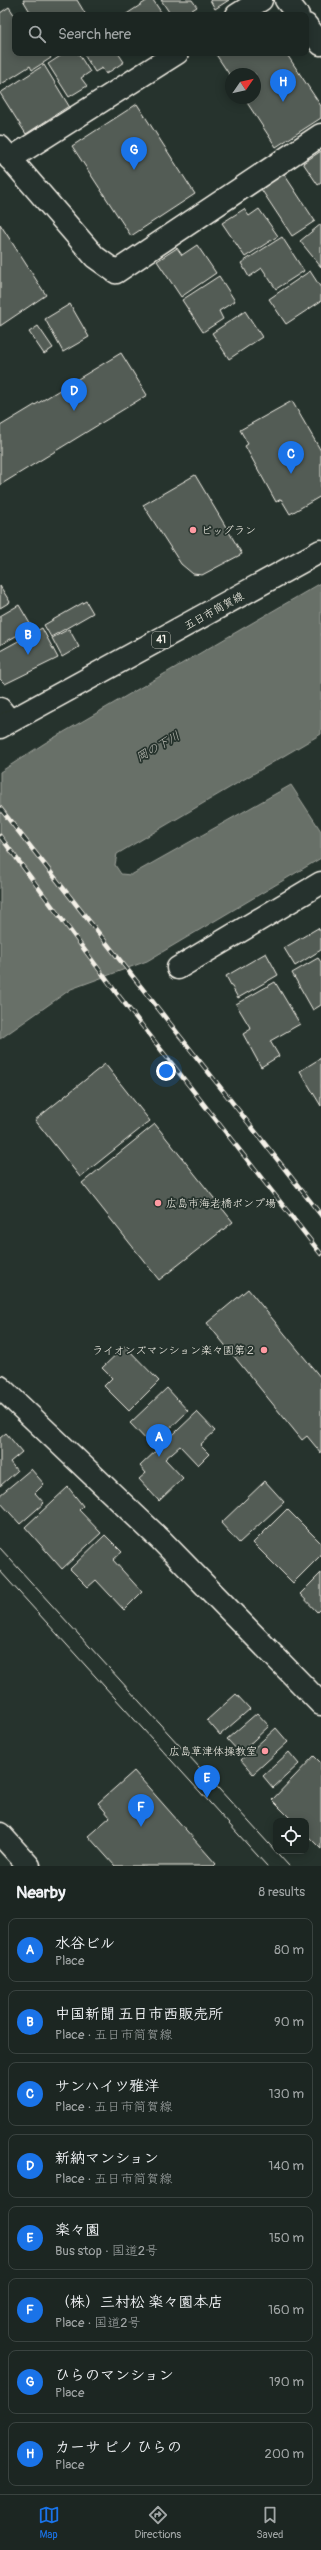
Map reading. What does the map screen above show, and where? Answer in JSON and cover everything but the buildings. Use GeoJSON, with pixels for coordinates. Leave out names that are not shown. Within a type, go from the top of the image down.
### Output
{"type":"FeatureCollection","features":[{"type":"Feature","properties":{"kind":"main road"},"geometry":{"type":"LineString","coordinates":[[242,12],[261,0]]}},
{"type":"Feature","properties":{"kind":"main road"},"geometry":{"type":"LineString","coordinates":[[286,0],[296,12]]}},
{"type":"Feature","properties":{"kind":"main road"},"geometry":{"type":"LineString","coordinates":[[309,29],[321,44]]}},
{"type":"Feature","properties":{"kind":"main road"},"geometry":{"type":"LineString","coordinates":[[172,56],[5,153],[95,257],[116,272],[321,135]]}},
{"type":"Feature","properties":{"kind":"main road","name":"五日市筒賀線"},"geometry":{"type":"LineString","coordinates":[[3,719],[321,551]]}},
{"type":"Feature","properties":{"kind":"main road"},"geometry":{"type":"LineString","coordinates":[[178,968],[321,883]]}},
{"type":"Feature","properties":{"kind":"main road"},"geometry":{"type":"LineString","coordinates":[[0,1387],[156,1534],[321,1704]]}},
{"type":"Feature","properties":{"kind":"main road"},"geometry":{"type":"LineString","coordinates":[[0,1834],[29,1866]]}},
{"type":"Feature","properties":{"kind":"water","name":"岡の下川"},"geometry":{"type":"Polygon","coordinates":[[[321,583],[321,734],[117,854],[115,865],[121,874],[131,875],[291,785],[321,831],[321,858],[147,961],[71,989],[0,1039],[0,772],[45,743],[321,583]]]}},
{"type":"Feature","properties":{"kind":"tram line"},"geometry":{"type":"LineString","coordinates":[[0,1548],[289,1866]]}},
{"type":"Feature","properties":{"kind":"tram line"},"geometry":{"type":"LineString","coordinates":[[0,1571],[267,1866]]}},
{"type":"Feature","properties":{"kind":"railway"},"geometry":{"type":"LineString","coordinates":[[0,808],[321,1215]]}},
{"type":"Feature","properties":{"kind":"railway"},"geometry":{"type":"LineString","coordinates":[[0,836],[115,991],[321,1254]]}},
{"type":"Feature","properties":{"kind":"place","name":"カーサ ピノ ひらの"},"geometry":{"type":"Point","coordinates":[283,102]}},
{"type":"Feature","properties":{"kind":"place","name":"ひらのマンション"},"geometry":{"type":"Point","coordinates":[134,170]}},
{"type":"Feature","properties":{"kind":"place","name":"新納マンション"},"geometry":{"type":"Point","coordinates":[74,411]}},
{"type":"Feature","properties":{"kind":"place","name":"サンハイツ雅洋"},"geometry":{"type":"Point","coordinates":[291,474]}},
{"type":"Feature","properties":{"kind":"place","name":"ビッグラン"},"geometry":{"type":"Point","coordinates":[193,530]}},
{"type":"Feature","properties":{"kind":"place","name":"中国新聞 五日市西販売所"},"geometry":{"type":"Point","coordinates":[28,655]}},
{"type":"Feature","properties":{"kind":"place","name":"広島市海老橋ポンプ場"},"geometry":{"type":"Point","coordinates":[158,1203]}},
{"type":"Feature","properties":{"kind":"place","name":"ライオンズマンション楽々園第２"},"geometry":{"type":"Point","coordinates":[264,1350]}},
{"type":"Feature","properties":{"kind":"place","name":"水谷ビル"},"geometry":{"type":"Point","coordinates":[159,1457]}},
{"type":"Feature","properties":{"kind":"place","name":"広島草津体操教室"},"geometry":{"type":"Point","coordinates":[265,1751]}},
{"type":"Feature","properties":{"kind":"place","name":"楽々園"},"geometry":{"type":"Point","coordinates":[207,1798]}},
{"type":"Feature","properties":{"kind":"place","name":"（株）三村松 楽々園本店"},"geometry":{"type":"Point","coordinates":[141,1827]}}]}
